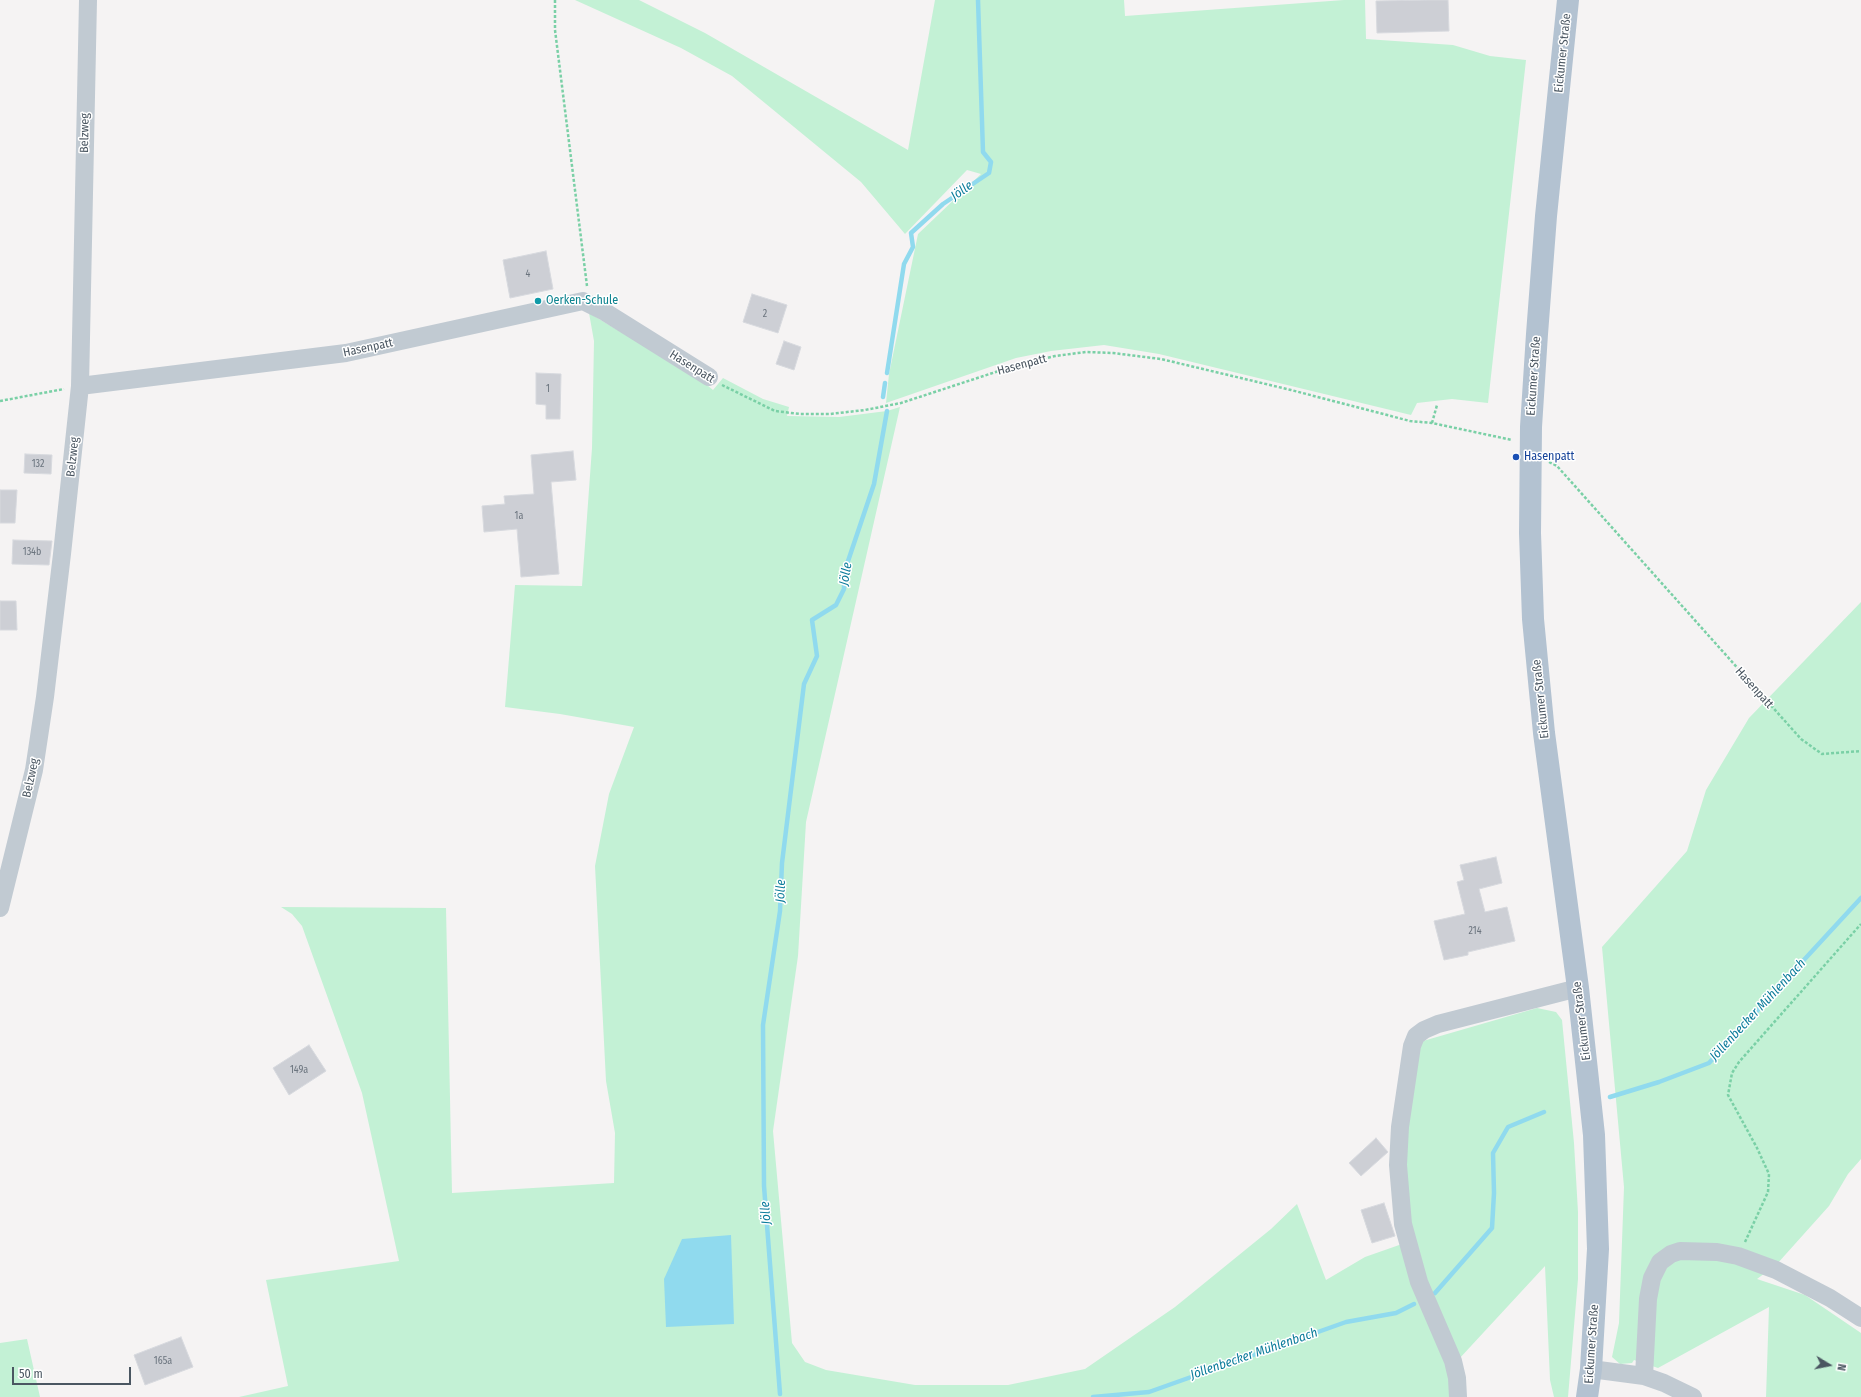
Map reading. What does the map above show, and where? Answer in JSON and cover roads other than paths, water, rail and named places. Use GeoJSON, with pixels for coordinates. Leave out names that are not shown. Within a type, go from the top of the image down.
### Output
{"type":"FeatureCollection","features":[{"type":"Feature","properties":{"kind":"main road","name":"Eickumer Straße"},"geometry":{"type":"LineString","coordinates":[[1568,0],[1546,216],[1530,444],[1530,533],[1533,619],[1544,733],[1578,988],[1594,1135],[1598,1250],[1591,1369],[1587,1397]]}},
{"type":"Feature","properties":{"kind":"street","name":"Belzweg"},"geometry":{"type":"LineString","coordinates":[[0,908],[34,770],[45,697],[62,561],[80,386],[88,0]]}},
{"type":"Feature","properties":{"kind":"street","name":"Hasenpatt"},"geometry":{"type":"LineString","coordinates":[[80,386],[346,353],[583,301],[605,312],[709,377]]}},
{"type":"Feature","properties":{"kind":"street"},"geometry":{"type":"LineString","coordinates":[[1458,1397],[1457,1378],[1453,1361],[1418,1282],[1403,1224],[1398,1165],[1400,1128],[1412,1046],[1416,1036],[1438,1024],[1578,988]]}},
{"type":"Feature","properties":{"kind":"street"},"geometry":{"type":"LineString","coordinates":[[1644,1376],[1648,1299],[1652,1278],[1660,1262],[1671,1254],[1680,1251],[1717,1252],[1738,1256],[1783,1274],[1830,1298],[1861,1318]]}},
{"type":"Feature","properties":{"kind":"street"},"geometry":{"type":"LineString","coordinates":[[1591,1369],[1644,1376],[1664,1383],[1693,1397]]}},
{"type":"Feature","properties":{"kind":"water"},"geometry":{"type":"Polygon","coordinates":[[[731,1235],[734,1324],[666,1327],[664,1279],[682,1239],[731,1235]]]}},
{"type":"Feature","properties":{"kind":"waterway","name":"Jölle"},"geometry":{"type":"LineString","coordinates":[[887,373],[904,264],[913,247],[911,233],[943,204],[989,173],[991,162],[983,152],[978,0]]}},
{"type":"Feature","properties":{"kind":"waterway","name":"Jölle"},"geometry":{"type":"LineString","coordinates":[[883,397],[885,383]]}},
{"type":"Feature","properties":{"kind":"waterway","name":"Jölle"},"geometry":{"type":"LineString","coordinates":[[780,1394],[764,1186],[763,1025],[780,911],[782,863],[804,684],[817,656],[812,620],[836,605],[844,589],[844,573],[874,484],[887,411]]}},
{"type":"Feature","properties":{"kind":"waterway","name":"Jöllenbecker Mühlenbach"},"geometry":{"type":"LineString","coordinates":[[1610,1097],[1659,1082],[1709,1063],[1861,898]]}},
{"type":"Feature","properties":{"kind":"waterway","name":"Jöllenbecker Mühlenbach"},"geometry":{"type":"LineString","coordinates":[[1435,1293],[1492,1228],[1494,1193],[1493,1153],[1508,1127],[1544,1112]]}},
{"type":"Feature","properties":{"kind":"waterway","name":"Jöllenbecker Mühlenbach"},"geometry":{"type":"LineString","coordinates":[[1093,1397],[1149,1392],[1346,1322],[1396,1313],[1414,1304]]}},
{"type":"Feature","properties":{"kind":"place","name":"Oerken-Schule"},"geometry":{"type":"Point","coordinates":[538,301]}},
{"type":"Feature","properties":{"kind":"place","name":"Hasenpatt"},"geometry":{"type":"Point","coordinates":[1516,457]}}]}
